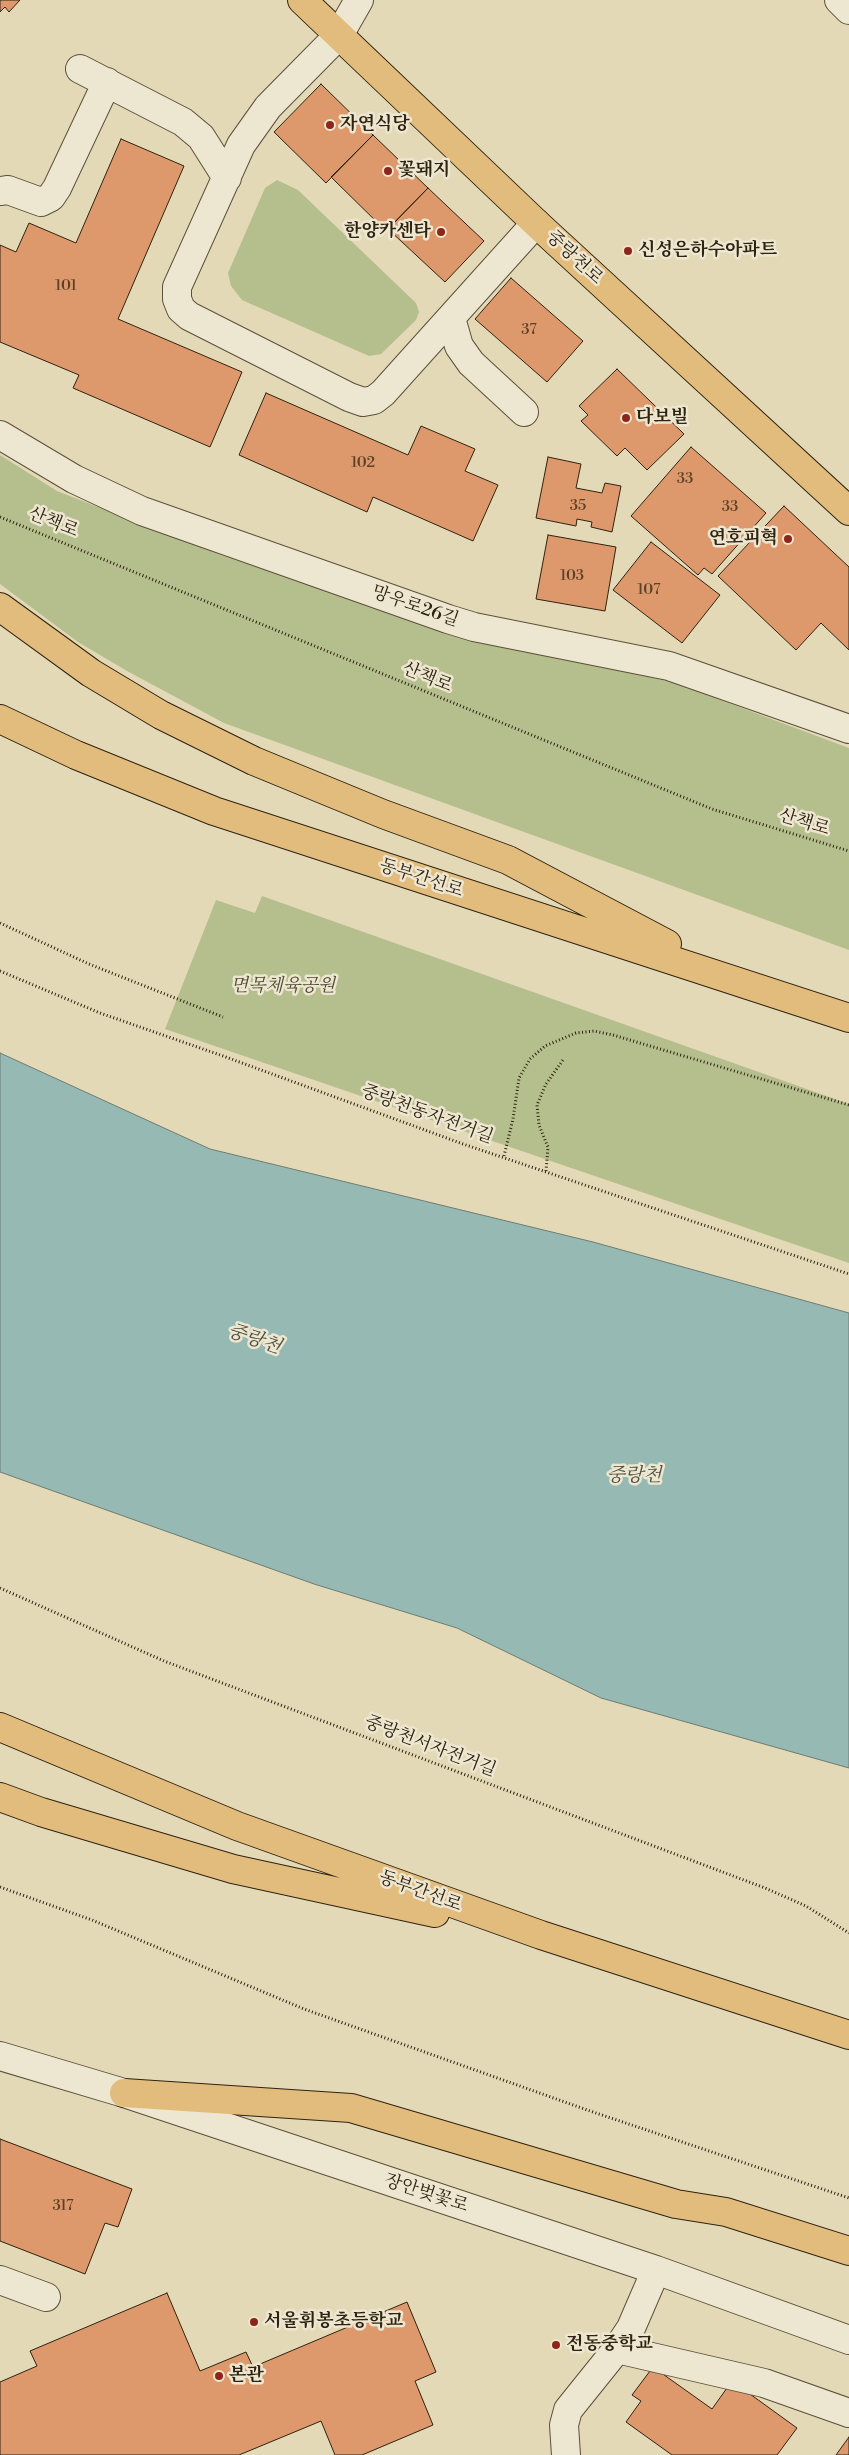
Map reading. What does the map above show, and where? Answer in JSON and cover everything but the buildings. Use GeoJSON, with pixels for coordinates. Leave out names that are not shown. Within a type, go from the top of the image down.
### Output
{"type":"FeatureCollection","features":[{"type":"Feature","properties":{"kind":"main road","name":"중랑천로"},"geometry":{"type":"LineString","coordinates":[[302,0],[536,223],[849,511]]}},
{"type":"Feature","properties":{"kind":"main road"},"geometry":{"type":"LineString","coordinates":[[0,607],[91,674],[161,715],[254,761],[383,814],[508,860],[732,979]]}},
{"type":"Feature","properties":{"kind":"main road","name":"동부간선로"},"geometry":{"type":"LineString","coordinates":[[0,719],[76,755],[214,811],[849,1018]]}},
{"type":"Feature","properties":{"kind":"main road","name":"동부간선로"},"geometry":{"type":"LineString","coordinates":[[0,1727],[237,1826],[541,1935],[849,2035]]}},
{"type":"Feature","properties":{"kind":"main road"},"geometry":{"type":"LineString","coordinates":[[0,1797],[41,1812],[233,1869],[541,1935]]}},
{"type":"Feature","properties":{"kind":"main road"},"geometry":{"type":"LineString","coordinates":[[124,2094],[351,2108],[676,2204],[726,2212],[849,2251]]}},
{"type":"Feature","properties":{"kind":"street"},"geometry":{"type":"LineString","coordinates":[[359,0],[340,35],[268,107],[241,145],[177,287],[177,299],[181,309],[189,316],[349,397],[363,402],[374,400],[383,393],[536,223]]}},
{"type":"Feature","properties":{"kind":"street"},"geometry":{"type":"LineString","coordinates":[[839,0],[849,10]]}},
{"type":"Feature","properties":{"kind":"street"},"geometry":{"type":"LineString","coordinates":[[80,69],[183,122],[201,136],[226,178]]}},
{"type":"Feature","properties":{"kind":"street"},"geometry":{"type":"LineString","coordinates":[[0,191],[8,190],[41,202],[51,197],[107,82]]}},
{"type":"Feature","properties":{"kind":"street"},"geometry":{"type":"LineString","coordinates":[[451,318],[459,346],[471,363],[524,412]]}},
{"type":"Feature","properties":{"kind":"street","name":"망우로26길"},"geometry":{"type":"LineString","coordinates":[[0,435],[74,479],[142,511],[430,613],[474,627],[669,666],[849,730]]}},
{"type":"Feature","properties":{"kind":"street","name":"장안벚꽃로"},"geometry":{"type":"LineString","coordinates":[[0,2056],[124,2094],[656,2270],[849,2340]]}},
{"type":"Feature","properties":{"kind":"street"},"geometry":{"type":"LineString","coordinates":[[566,2455],[564,2425],[568,2410],[617,2349],[631,2328],[656,2270]]}},
{"type":"Feature","properties":{"kind":"street"},"geometry":{"type":"LineString","coordinates":[[0,2280],[46,2297]]}},
{"type":"Feature","properties":{"kind":"street"},"geometry":{"type":"LineString","coordinates":[[617,2349],[764,2383],[849,2413]]}},
{"type":"Feature","properties":{"kind":"path","name":"산책로"},"geometry":{"type":"LineString","coordinates":[[0,517],[712,810],[849,851]]}},
{"type":"Feature","properties":{"kind":"path"},"geometry":{"type":"LineString","coordinates":[[0,923],[89,964],[223,1017]]}},
{"type":"Feature","properties":{"kind":"path","name":"중랑천동자전거길"},"geometry":{"type":"LineString","coordinates":[[0,971],[100,1013],[463,1144],[504,1156],[849,1274]]}},
{"type":"Feature","properties":{"kind":"path"},"geometry":{"type":"LineString","coordinates":[[504,1156],[514,1119],[519,1078],[530,1059],[545,1046],[560,1038],[585,1032],[594,1031],[613,1035],[849,1105]]}},
{"type":"Feature","properties":{"kind":"path"},"geometry":{"type":"LineString","coordinates":[[546,1171],[548,1147],[539,1125],[537,1105],[546,1084],[563,1060]]}},
{"type":"Feature","properties":{"kind":"path","name":"중랑천서자전거길"},"geometry":{"type":"LineString","coordinates":[[0,1588],[164,1661],[765,1888],[806,1906],[849,1933]]}},
{"type":"Feature","properties":{"kind":"path"},"geometry":{"type":"LineString","coordinates":[[0,1887],[92,1920],[304,2009],[590,2112],[849,2198]]}},
{"type":"Feature","properties":{"kind":"green space"},"geometry":{"type":"Polygon","coordinates":[[[277,180],[298,190],[416,303],[419,312],[416,320],[381,354],[369,356],[242,300],[231,286],[228,273],[265,188],[277,180]]]}},
{"type":"Feature","properties":{"kind":"green space"},"geometry":{"type":"Polygon","coordinates":[[[0,455],[57,491],[221,555],[447,631],[675,683],[849,748],[849,950],[224,723],[127,671],[78,642],[0,584],[0,455]]]}},
{"type":"Feature","properties":{"kind":"green space","name":"면목체육공원"},"geometry":{"type":"Polygon","coordinates":[[[262,896],[849,1104],[849,1263],[165,1029],[216,900],[255,913],[262,896]]]}},
{"type":"Feature","properties":{"kind":"water","name":"중랑천"},"geometry":{"type":"Polygon","coordinates":[[[0,1053],[210,1149],[593,1242],[849,1313],[849,1768],[601,1698],[457,1628],[314,1584],[0,1472],[0,1053]]]}},
{"type":"Feature","properties":{"kind":"place","name":"자연식당"},"geometry":{"type":"Point","coordinates":[330,125]}},
{"type":"Feature","properties":{"kind":"place","name":"꽃돼지"},"geometry":{"type":"Point","coordinates":[388,171]}},
{"type":"Feature","properties":{"kind":"place","name":"한양카센타"},"geometry":{"type":"Point","coordinates":[441,232]}},
{"type":"Feature","properties":{"kind":"place","name":"신성은하수아파트"},"geometry":{"type":"Point","coordinates":[628,251]}},
{"type":"Feature","properties":{"kind":"place","name":"다보빌"},"geometry":{"type":"Point","coordinates":[626,418]}},
{"type":"Feature","properties":{"kind":"place","name":"연호피혁"},"geometry":{"type":"Point","coordinates":[788,539]}},
{"type":"Feature","properties":{"kind":"place","name":"서울휘봉초등학교"},"geometry":{"type":"Point","coordinates":[254,2322]}},
{"type":"Feature","properties":{"kind":"place","name":"전동중학교"},"geometry":{"type":"Point","coordinates":[556,2345]}},
{"type":"Feature","properties":{"kind":"place","name":"본관"},"geometry":{"type":"Point","coordinates":[219,2376]}}]}
